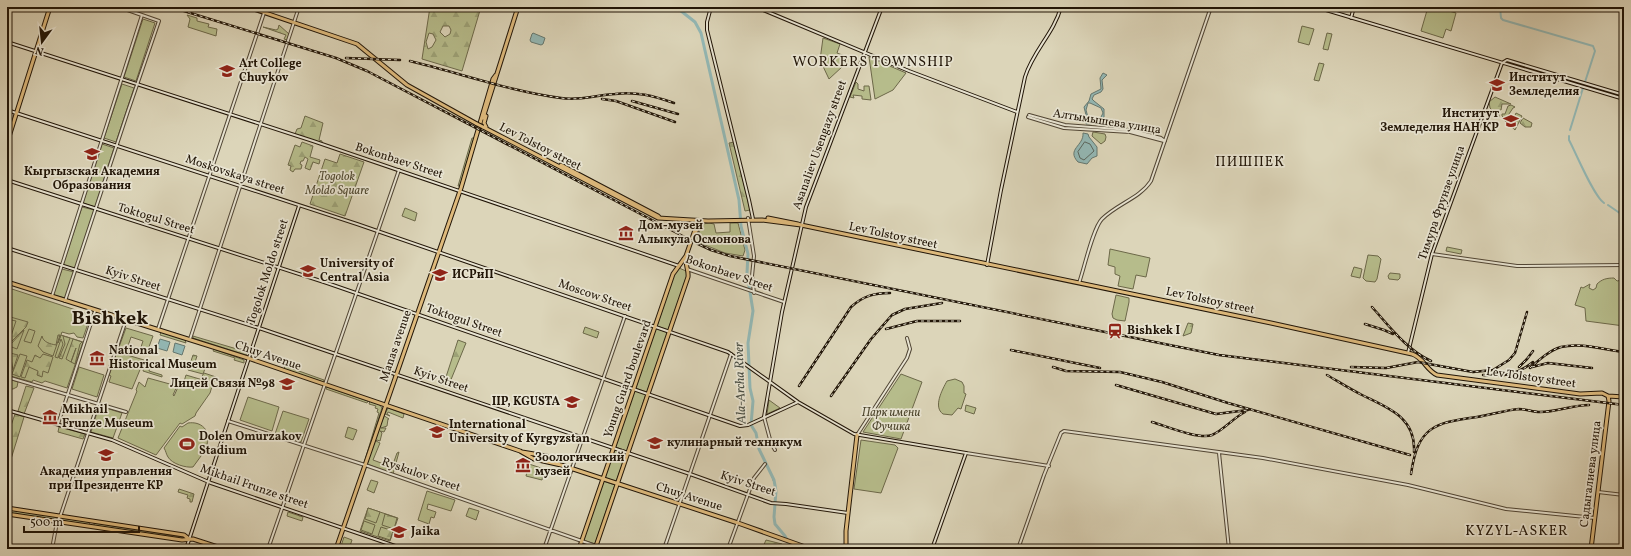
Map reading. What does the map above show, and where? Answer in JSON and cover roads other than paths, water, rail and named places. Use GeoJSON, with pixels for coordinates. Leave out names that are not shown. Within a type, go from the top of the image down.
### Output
{"type":"FeatureCollection","features":[{"type":"Feature","properties":{"kind":"main road"},"geometry":{"type":"LineString","coordinates":[[7,143],[50,7]]}},
{"type":"Feature","properties":{"kind":"main road"},"geometry":{"type":"LineString","coordinates":[[65,301],[159,21],[120,7]]}},
{"type":"Feature","properties":{"kind":"main road","name":"Lev Tolstoy street"},"geometry":{"type":"LineString","coordinates":[[248,7],[358,44],[403,82],[413,88],[476,123],[655,217],[708,221],[738,219]]}},
{"type":"Feature","properties":{"kind":"main road"},"geometry":{"type":"LineString","coordinates":[[158,329],[266,7]]}},
{"type":"Feature","properties":{"kind":"main road"},"geometry":{"type":"LineString","coordinates":[[190,339],[299,7]]}},
{"type":"Feature","properties":{"kind":"main road"},"geometry":{"type":"LineString","coordinates":[[476,123],[496,75],[518,7]]}},
{"type":"Feature","properties":{"kind":"main road"},"geometry":{"type":"LineString","coordinates":[[711,7],[708,19],[708,30],[753,219]]}},
{"type":"Feature","properties":{"kind":"main road"},"geometry":{"type":"LineString","coordinates":[[756,7],[865,53],[1017,112]]}},
{"type":"Feature","properties":{"kind":"main road","name":"Asanaliev Usengazy street"},"geometry":{"type":"LineString","coordinates":[[764,417],[784,302],[801,226],[808,202],[882,7]]}},
{"type":"Feature","properties":{"kind":"main road"},"geometry":{"type":"LineString","coordinates":[[987,264],[1017,112],[1027,71],[1031,61],[1054,26],[1061,7]]}},
{"type":"Feature","properties":{"kind":"main road"},"geometry":{"type":"LineString","coordinates":[[1079,284],[1100,222],[1110,212],[1149,184],[1211,7]]}},
{"type":"Feature","properties":{"kind":"main road"},"geometry":{"type":"LineString","coordinates":[[1316,7],[1624,99]]}},
{"type":"Feature","properties":{"kind":"main road"},"geometry":{"type":"LineString","coordinates":[[1351,18],[1354,7]]}},
{"type":"Feature","properties":{"kind":"main road"},"geometry":{"type":"LineString","coordinates":[[52,297],[142,15]]}},
{"type":"Feature","properties":{"kind":"main road","name":"Bokonbaev Street"},"geometry":{"type":"LineString","coordinates":[[7,42],[399,170],[754,293],[784,302]]}},
{"type":"Feature","properties":{"kind":"main road"},"geometry":{"type":"LineString","coordinates":[[1502,63],[1507,60],[1624,95]]}},
{"type":"Feature","properties":{"kind":"main road","name":"Тимура Фрунзе улица"},"geometry":{"type":"LineString","coordinates":[[1408,353],[1432,254],[1502,63]]}},
{"type":"Feature","properties":{"kind":"main road"},"geometry":{"type":"LineString","coordinates":[[484,127],[492,86]]}},
{"type":"Feature","properties":{"kind":"main road","name":"Manas avenue"},"geometry":{"type":"LineString","coordinates":[[336,549],[395,374],[460,191],[492,86]]}},
{"type":"Feature","properties":{"kind":"main road"},"geometry":{"type":"LineString","coordinates":[[7,110],[116,146]]}},
{"type":"Feature","properties":{"kind":"main road","name":"Алтымышева улица"},"geometry":{"type":"LineString","coordinates":[[1028,116],[1064,128],[1130,132],[1165,141]]}},
{"type":"Feature","properties":{"kind":"main road","name":"Moskovskaya street"},"geometry":{"type":"LineString","coordinates":[[116,146],[438,252]]}},
{"type":"Feature","properties":{"kind":"main road"},"geometry":{"type":"LineString","coordinates":[[268,549],[399,170]]}},
{"type":"Feature","properties":{"kind":"main road","name":"Toktogul Street"},"geometry":{"type":"LineString","coordinates":[[7,180],[95,210],[280,267],[740,426],[753,423],[798,402]]}},
{"type":"Feature","properties":{"kind":"main road","name":"Togolok Moldo street"},"geometry":{"type":"LineString","coordinates":[[186,549],[299,206]]}},
{"type":"Feature","properties":{"kind":"main road","name":"Lev Tolstoy street"},"geometry":{"type":"LineString","coordinates":[[702,220],[773,218],[801,226],[1271,323],[1408,353],[1417,356],[1429,370],[1437,375],[1580,394],[1602,393],[1608,396],[1624,397]]}},
{"type":"Feature","properties":{"kind":"main road"},"geometry":{"type":"LineString","coordinates":[[694,219],[698,223]]}},
{"type":"Feature","properties":{"kind":"main road"},"geometry":{"type":"LineString","coordinates":[[746,219],[754,258],[752,276],[754,293]]}},
{"type":"Feature","properties":{"kind":"main road"},"geometry":{"type":"LineString","coordinates":[[698,223],[702,220]]}},
{"type":"Feature","properties":{"kind":"main road"},"geometry":{"type":"LineString","coordinates":[[698,223],[708,221]]}},
{"type":"Feature","properties":{"kind":"main road","name":"Young Guard boulevard"},"geometry":{"type":"LineString","coordinates":[[579,549],[673,274],[686,256],[698,223]]}},
{"type":"Feature","properties":{"kind":"main road","name":"Young Guard boulevard"},"geometry":{"type":"LineString","coordinates":[[596,547],[688,277],[686,259],[698,223]]}},
{"type":"Feature","properties":{"kind":"main road","name":"Kyiv Street"},"geometry":{"type":"LineString","coordinates":[[7,248],[259,328],[773,503],[848,513]]}},
{"type":"Feature","properties":{"kind":"main road","name":"Moscow Street"},"geometry":{"type":"LineString","coordinates":[[438,252],[722,350],[731,354],[798,402],[857,435],[1049,466]]}},
{"type":"Feature","properties":{"kind":"main road"},"geometry":{"type":"LineString","coordinates":[[1432,254],[1517,266],[1624,266]]}},
{"type":"Feature","properties":{"kind":"main road","name":"Chuy Avenue"},"geometry":{"type":"LineString","coordinates":[[7,282],[248,358],[520,451],[546,456],[561,465]]}},
{"type":"Feature","properties":{"kind":"main road"},"geometry":{"type":"LineString","coordinates":[[58,424],[95,311]]}},
{"type":"Feature","properties":{"kind":"main road"},"geometry":{"type":"LineString","coordinates":[[544,549],[625,316]]}},
{"type":"Feature","properties":{"kind":"main road"},"geometry":{"type":"LineString","coordinates":[[52,549],[57,522],[60,517],[126,320]]}},
{"type":"Feature","properties":{"kind":"main road"},"geometry":{"type":"LineString","coordinates":[[845,548],[857,435],[907,358],[910,348],[907,338]]}},
{"type":"Feature","properties":{"kind":"main road"},"geometry":{"type":"LineString","coordinates":[[664,549],[731,354]]}},
{"type":"Feature","properties":{"kind":"main road"},"geometry":{"type":"LineString","coordinates":[[7,377],[126,412]]}},
{"type":"Feature","properties":{"kind":"main road","name":"Садыгалиева улица"},"geometry":{"type":"LineString","coordinates":[[1591,549],[1609,401],[1608,396]]}},
{"type":"Feature","properties":{"kind":"main road","name":"Mikhail Frunze street"},"geometry":{"type":"LineString","coordinates":[[7,410],[88,432],[118,442],[208,482],[404,549]]}},
{"type":"Feature","properties":{"kind":"main road"},"geometry":{"type":"LineString","coordinates":[[764,417],[771,443],[775,450]]}},
{"type":"Feature","properties":{"kind":"main road","name":"Ryskulov Street"},"geometry":{"type":"LineString","coordinates":[[228,421],[364,465],[582,540],[596,547],[606,549]]}},
{"type":"Feature","properties":{"kind":"main road"},"geometry":{"type":"LineString","coordinates":[[1018,549],[1049,466],[1064,431],[1269,458],[1408,485],[1506,509],[1595,518]]}},
{"type":"Feature","properties":{"kind":"main road","name":"Chuy Avenue"},"geometry":{"type":"LineString","coordinates":[[520,451],[536,460],[561,465],[738,523],[811,549]]}},
{"type":"Feature","properties":{"kind":"main road"},"geometry":{"type":"LineString","coordinates":[[1219,452],[1229,549]]}},
{"type":"Feature","properties":{"kind":"main road"},"geometry":{"type":"LineString","coordinates":[[932,549],[966,453]]}},
{"type":"Feature","properties":{"kind":"main road"},"geometry":{"type":"LineString","coordinates":[[728,549],[754,478],[765,464]]}},
{"type":"Feature","properties":{"kind":"main road"},"geometry":{"type":"LineString","coordinates":[[1598,492],[1624,495]]}},
{"type":"Feature","properties":{"kind":"main road"},"geometry":{"type":"LineString","coordinates":[[7,508],[184,535],[189,539]]}},
{"type":"Feature","properties":{"kind":"main road"},"geometry":{"type":"LineString","coordinates":[[7,514],[183,540],[194,539],[224,549]]}},
{"type":"Feature","properties":{"kind":"water"},"geometry":{"type":"Polygon","coordinates":[[[533,33],[545,38],[543,44],[541,45],[531,42],[530,40],[533,33]]]}},
{"type":"Feature","properties":{"kind":"water"},"geometry":{"type":"Polygon","coordinates":[[[1103,73],[1107,75],[1102,80],[1103,89],[1101,92],[1094,95],[1092,99],[1104,109],[1104,117],[1098,122],[1086,124],[1087,119],[1084,107],[1089,101],[1091,94],[1101,89],[1100,78],[1103,73]],[[1088,103],[1086,110],[1089,121],[1092,122],[1100,119],[1103,113],[1101,108],[1088,103]]]}},
{"type":"Feature","properties":{"kind":"water"},"geometry":{"type":"Polygon","coordinates":[[[1083,133],[1088,134],[1097,147],[1097,156],[1092,158],[1087,164],[1078,162],[1074,154],[1083,137],[1083,133]]]}},
{"type":"Feature","properties":{"kind":"water"},"geometry":{"type":"Polygon","coordinates":[[[160,339],[170,342],[167,351],[157,348],[160,339]]]}},
{"type":"Feature","properties":{"kind":"water"},"geometry":{"type":"Polygon","coordinates":[[[175,343],[185,346],[182,355],[173,352],[175,343]]]}},
{"type":"Feature","properties":{"kind":"waterway","name":"Ala-Archa River"},"geometry":{"type":"LineString","coordinates":[[676,7],[695,22],[701,33],[739,200],[741,226],[748,254],[747,273],[753,311],[748,343],[750,388],[753,401],[751,425],[756,433],[759,449],[774,480],[776,491],[774,517],[775,524],[785,536],[792,549]]}},
{"type":"Feature","properties":{"kind":"waterway"},"geometry":{"type":"LineString","coordinates":[[1500,7],[1501,18],[1503,20],[1593,46],[1595,51],[1585,82]]}},
{"type":"Feature","properties":{"kind":"waterway"},"geometry":{"type":"LineString","coordinates":[[1570,130],[1583,88]]}},
{"type":"Feature","properties":{"kind":"waterway"},"geometry":{"type":"LineString","coordinates":[[1569,136],[1569,140],[1590,184],[1604,203]]}},
{"type":"Feature","properties":{"kind":"waterway"},"geometry":{"type":"LineString","coordinates":[[1608,205],[1624,216]]}},
{"type":"Feature","properties":{"kind":"waterway","name":"Ala-Archa River"},"geometry":{"type":"LineString","coordinates":[[772,477],[775,486]]}},
{"type":"Feature","properties":{"kind":"railway"},"geometry":{"type":"LineString","coordinates":[[171,7],[336,58],[367,71],[696,243],[730,256],[1219,355],[1624,405]]}},
{"type":"Feature","properties":{"kind":"railway"},"geometry":{"type":"LineString","coordinates":[[346,58],[400,60]]}},
{"type":"Feature","properties":{"kind":"railway"},"geometry":{"type":"LineString","coordinates":[[410,61],[542,95],[574,99],[630,93],[652,96],[674,103]]}},
{"type":"Feature","properties":{"kind":"railway"},"geometry":{"type":"LineString","coordinates":[[602,99],[616,101],[675,122]]}},
{"type":"Feature","properties":{"kind":"railway"},"geometry":{"type":"LineString","coordinates":[[632,101],[678,114]]}},
{"type":"Feature","properties":{"kind":"railway"},"geometry":{"type":"LineString","coordinates":[[799,386],[851,307],[860,300],[869,296],[890,293]]}},
{"type":"Feature","properties":{"kind":"railway"},"geometry":{"type":"LineString","coordinates":[[831,396],[871,339],[892,315],[905,309],[942,303]]}},
{"type":"Feature","properties":{"kind":"railway"},"geometry":{"type":"LineString","coordinates":[[1372,307],[1392,330],[1414,351],[1431,361]]}},
{"type":"Feature","properties":{"kind":"railway"},"geometry":{"type":"LineString","coordinates":[[1351,367],[1386,368],[1418,362],[1473,372],[1493,370],[1509,360],[1515,353],[1527,312]]}},
{"type":"Feature","properties":{"kind":"railway"},"geometry":{"type":"LineString","coordinates":[[886,329],[917,321],[960,321]]}},
{"type":"Feature","properties":{"kind":"railway"},"geometry":{"type":"LineString","coordinates":[[1365,324],[1393,334]]}},
{"type":"Feature","properties":{"kind":"railway"},"geometry":{"type":"LineString","coordinates":[[1530,368],[1549,353],[1561,347],[1577,345],[1624,352]]}},
{"type":"Feature","properties":{"kind":"railway"},"geometry":{"type":"LineString","coordinates":[[1011,350],[1100,368]]}},
{"type":"Feature","properties":{"kind":"railway"},"geometry":{"type":"LineString","coordinates":[[1519,367],[1533,351]]}},
{"type":"Feature","properties":{"kind":"railway"},"geometry":{"type":"LineString","coordinates":[[1483,375],[1497,376],[1510,374],[1521,370],[1533,362]]}},
{"type":"Feature","properties":{"kind":"railway"},"geometry":{"type":"LineString","coordinates":[[1532,367],[1548,363],[1592,368]]}},
{"type":"Feature","properties":{"kind":"railway"},"geometry":{"type":"LineString","coordinates":[[1053,367],[1066,371],[1120,372],[1162,382],[1228,403],[1410,455]]}},
{"type":"Feature","properties":{"kind":"railway"},"geometry":{"type":"LineString","coordinates":[[1327,375],[1381,404],[1398,415],[1410,430],[1414,452]]}},
{"type":"Feature","properties":{"kind":"railway"},"geometry":{"type":"LineString","coordinates":[[1116,385],[1216,414],[1248,410]]}},
{"type":"Feature","properties":{"kind":"railway"},"geometry":{"type":"LineString","coordinates":[[1411,474],[1414,458],[1423,437],[1430,430],[1439,425],[1462,419],[1514,410],[1522,409],[1546,412],[1589,405]]}},
{"type":"Feature","properties":{"kind":"railway"},"geometry":{"type":"LineString","coordinates":[[1152,422],[1191,434],[1206,436],[1216,433],[1236,417],[1245,412]]}},
{"type":"Feature","properties":{"kind":"place","name":"Art College Chuykov"},"geometry":{"type":"Point","coordinates":[227,71]}},
{"type":"Feature","properties":{"kind":"place","name":"Институт Земледелия"},"geometry":{"type":"Point","coordinates":[1497,85]}},
{"type":"Feature","properties":{"kind":"place","name":"Институт Земледелия НАН КР"},"geometry":{"type":"Point","coordinates":[1511,121]}},
{"type":"Feature","properties":{"kind":"place","name":"Кыргызская Академия Образования"},"geometry":{"type":"Point","coordinates":[92,154]}},
{"type":"Feature","properties":{"kind":"place","name":"Дом-музей Алыкула Осмонова"},"geometry":{"type":"Point","coordinates":[626,233]}},
{"type":"Feature","properties":{"kind":"place","name":"University of Central Asia"},"geometry":{"type":"Point","coordinates":[308,271]}},
{"type":"Feature","properties":{"kind":"place","name":"ИСРиП"},"geometry":{"type":"Point","coordinates":[440,275]}},
{"type":"Feature","properties":{"kind":"place","name":"Bishkek I"},"geometry":{"type":"Point","coordinates":[1115,331]}},
{"type":"Feature","properties":{"kind":"place","name":"National Historical Museum"},"geometry":{"type":"Point","coordinates":[97,358]}},
{"type":"Feature","properties":{"kind":"place","name":"Лицей Связи №98"},"geometry":{"type":"Point","coordinates":[287,384]}},
{"type":"Feature","properties":{"kind":"place","name":"IIP, KGUSTA"},"geometry":{"type":"Point","coordinates":[572,402]}},
{"type":"Feature","properties":{"kind":"place","name":"Mikhail Frunze Museum"},"geometry":{"type":"Point","coordinates":[50,417]}},
{"type":"Feature","properties":{"kind":"place","name":"International University of Kyrgyzstan"},"geometry":{"type":"Point","coordinates":[437,432]}},
{"type":"Feature","properties":{"kind":"place","name":"кулинарный техникум"},"geometry":{"type":"Point","coordinates":[655,443]}},
{"type":"Feature","properties":{"kind":"place","name":"Dolen Omurzakov Stadium"},"geometry":{"type":"Point","coordinates":[187,444]}},
{"type":"Feature","properties":{"kind":"place","name":"Академия управления при Президенте КР"},"geometry":{"type":"Point","coordinates":[106,455]}},
{"type":"Feature","properties":{"kind":"place","name":"Зоологический музей"},"geometry":{"type":"Point","coordinates":[523,465]}},
{"type":"Feature","properties":{"kind":"place","name":"Jaika"},"geometry":{"type":"Point","coordinates":[399,532]}},
{"type":"Feature","properties":{"kind":"district","name":"WORKERS TOWNSHIP"},"geometry":{"type":"Point","coordinates":[873,62]}},
{"type":"Feature","properties":{"kind":"district","name":"ПИШПЕК"},"geometry":{"type":"Point","coordinates":[1250,162]}},
{"type":"Feature","properties":{"kind":"district","name":"Bishkek"},"geometry":{"type":"Point","coordinates":[110,319]}},
{"type":"Feature","properties":{"kind":"district","name":"KYZYL-ASKER"},"geometry":{"type":"Point","coordinates":[1517,531]}},
{"type":"Feature","properties":{"kind":"park label","name":"Togolok Moldo Square"},"geometry":{"type":"Point","coordinates":[337,184]}},
{"type":"Feature","properties":{"kind":"park label","name":"Парк имени Фучика"},"geometry":{"type":"Point","coordinates":[891,420]}}]}
